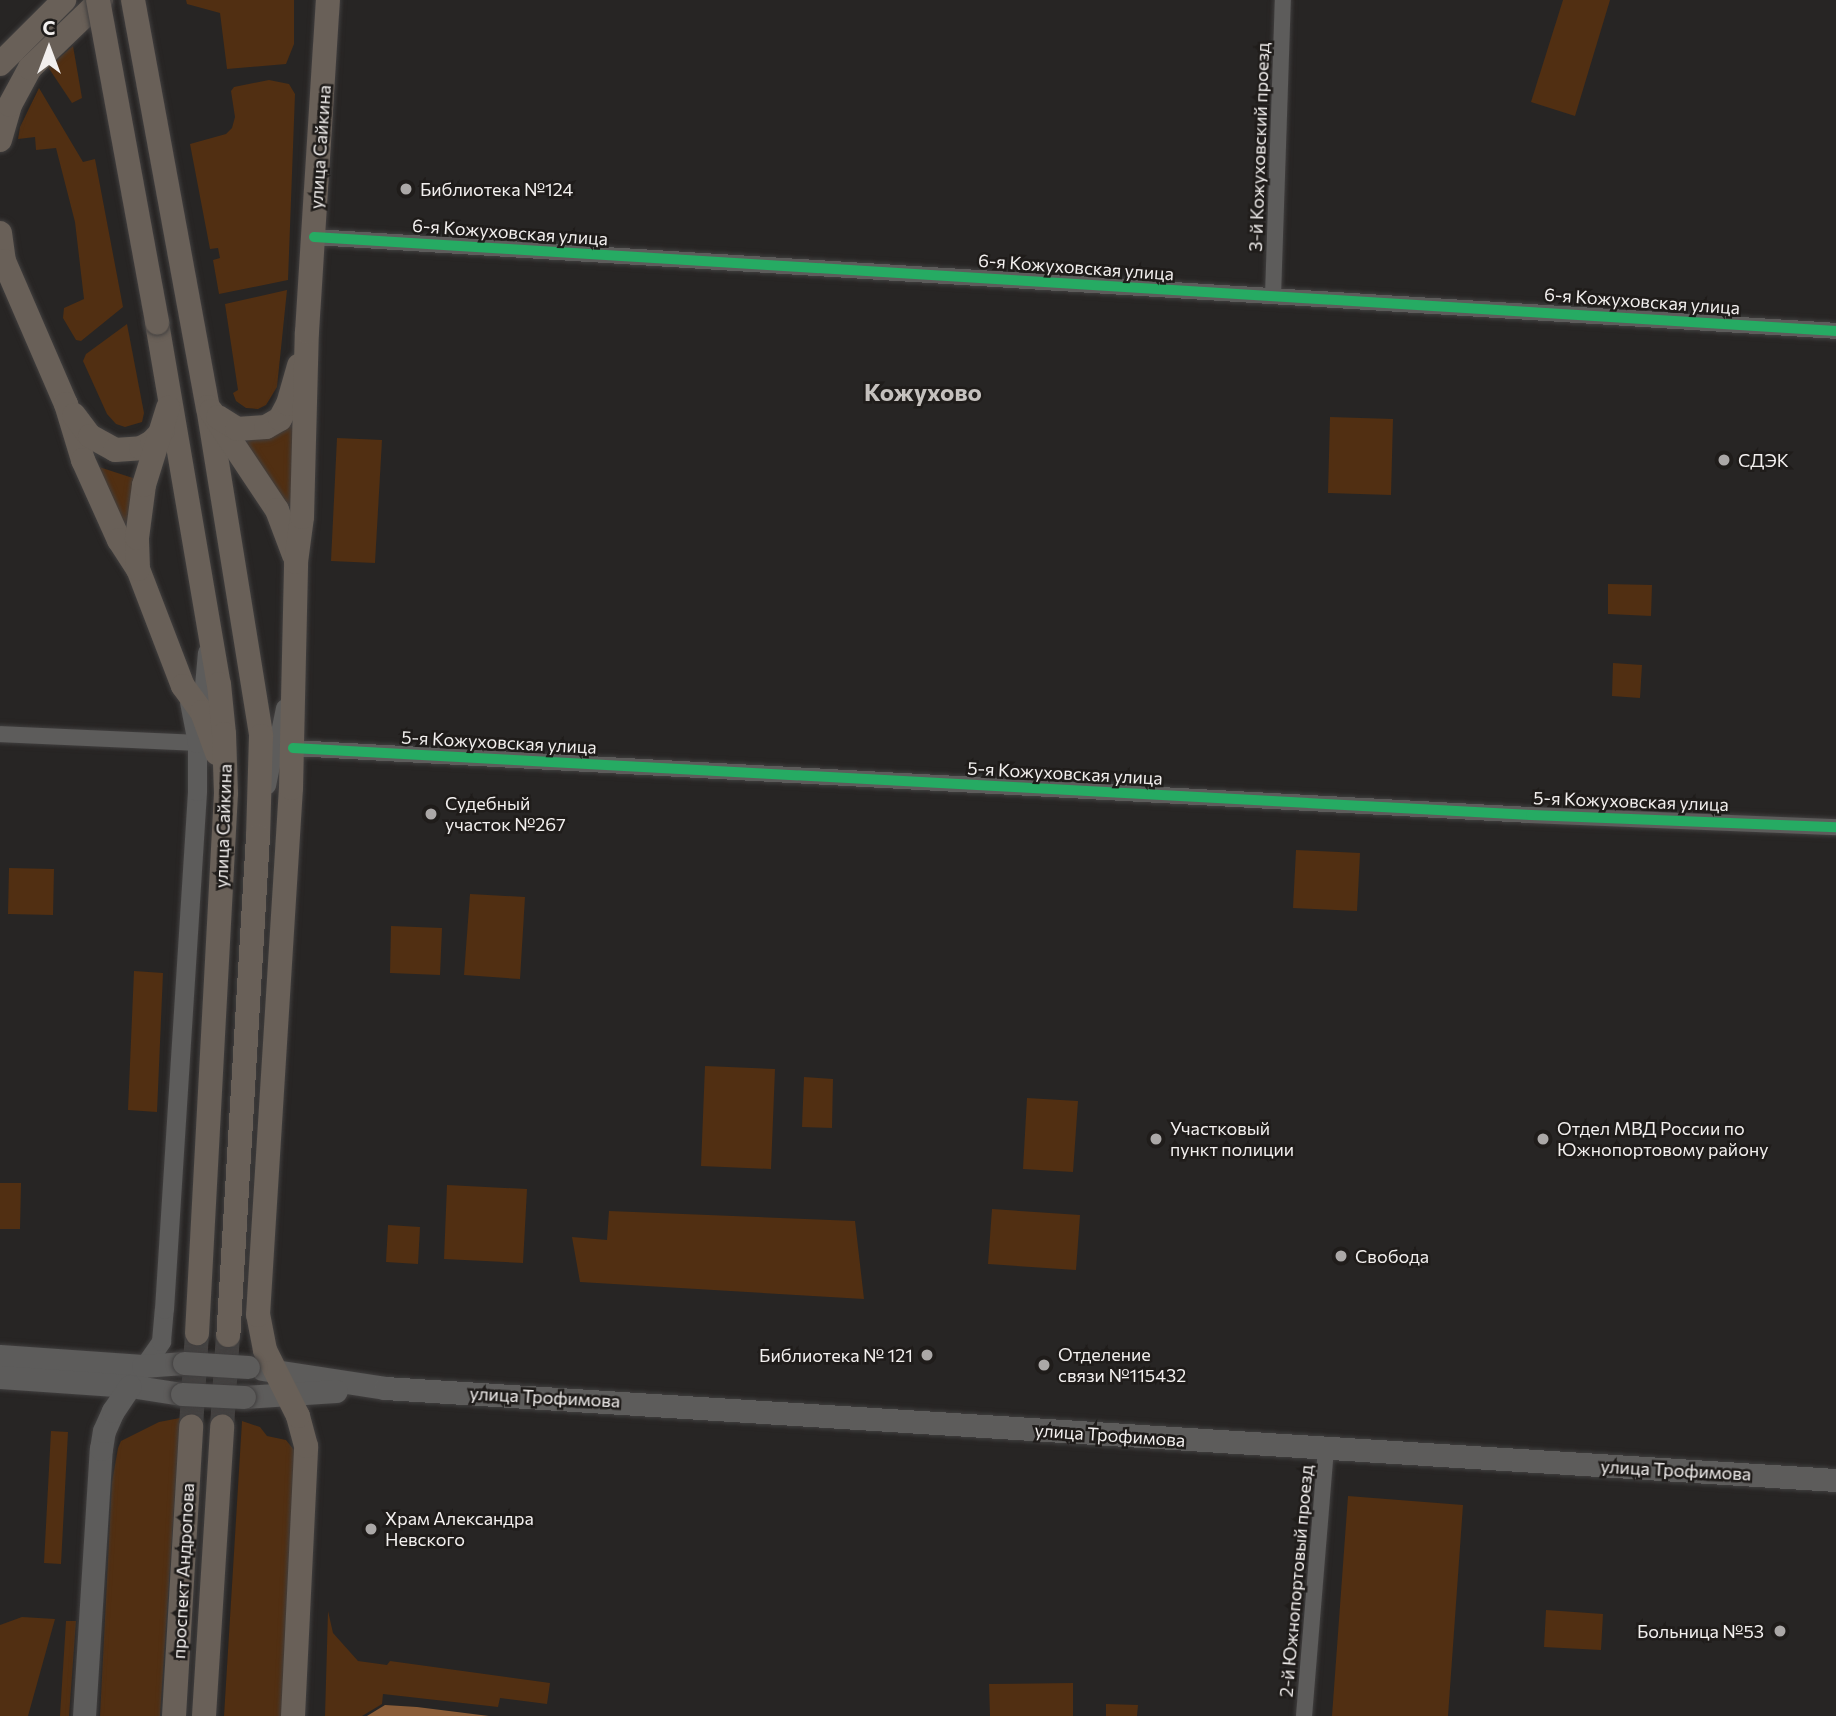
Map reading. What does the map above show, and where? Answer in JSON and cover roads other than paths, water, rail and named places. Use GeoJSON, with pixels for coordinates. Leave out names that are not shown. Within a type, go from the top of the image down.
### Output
{"type":"FeatureCollection","features":[{"type":"Feature","properties":{"kind":"main road"},"geometry":{"type":"LineString","coordinates":[[0,64],[65,0]]}},
{"type":"Feature","properties":{"kind":"main road"},"geometry":{"type":"LineString","coordinates":[[0,140],[10,105],[30,68],[99,0]]}},
{"type":"Feature","properties":{"kind":"main road","name":"улица Сайкина"},"geometry":{"type":"LineString","coordinates":[[99,0],[169,386],[219,684],[226,781],[197,1333]]}},
{"type":"Feature","properties":{"kind":"main road","name":"улица Сайкина"},"geometry":{"type":"LineString","coordinates":[[133,0],[208,407],[258,716],[261,768],[258,836],[228,1335]]}},
{"type":"Feature","properties":{"kind":"main road","name":"улица Сайкина"},"geometry":{"type":"LineString","coordinates":[[293,666],[296,562],[302,517],[307,332],[328,0]]}},
{"type":"Feature","properties":{"kind":"main road"},"geometry":{"type":"LineString","coordinates":[[0,233],[2,256],[66,404],[83,460],[119,540],[138,569],[183,685],[202,712],[226,781]]}},
{"type":"Feature","properties":{"kind":"main road"},"geometry":{"type":"LineString","coordinates":[[208,407],[227,425],[237,429],[266,427],[279,419],[288,404],[307,332]]}},
{"type":"Feature","properties":{"kind":"main road"},"geometry":{"type":"LineString","coordinates":[[138,569],[137,538],[144,485],[164,429],[169,386]]}},
{"type":"Feature","properties":{"kind":"main road"},"geometry":{"type":"LineString","coordinates":[[66,404],[90,436],[115,450],[141,448],[152,442],[164,429]]}},
{"type":"Feature","properties":{"kind":"main road"},"geometry":{"type":"LineString","coordinates":[[208,407],[277,510],[296,562]]}},
{"type":"Feature","properties":{"kind":"main road"},"geometry":{"type":"LineString","coordinates":[[293,666],[293,748],[258,1315],[265,1350],[298,1416],[306,1446],[293,1716]]}},
{"type":"Feature","properties":{"kind":"main road","name":"улица Трофимова"},"geometry":{"type":"LineString","coordinates":[[0,1356],[143,1366],[184,1363],[248,1367],[282,1383],[1836,1480]]}},
{"type":"Feature","properties":{"kind":"main road","name":"улица Трофимова"},"geometry":{"type":"LineString","coordinates":[[0,1377],[244,1397],[282,1383]]}},
{"type":"Feature","properties":{"kind":"main road"},"geometry":{"type":"LineString","coordinates":[[84,1716],[101,1449],[104,1431],[113,1411],[131,1386]]}},
{"type":"Feature","properties":{"kind":"main road","name":"проспект Андропова"},"geometry":{"type":"LineString","coordinates":[[174,1716],[191,1426]]}},
{"type":"Feature","properties":{"kind":"main road","name":"проспект Андропова"},"geometry":{"type":"LineString","coordinates":[[204,1716],[222,1427]]}},
{"type":"Feature","properties":{"kind":"street","name":"3-й Кожуховский проезд"},"geometry":{"type":"LineString","coordinates":[[1273,296],[1283,0]]}},
{"type":"Feature","properties":{"kind":"street"},"geometry":{"type":"LineString","coordinates":[[0,101],[30,68]]}},
{"type":"Feature","properties":{"kind":"street","name":"6-я Кожуховская улица"},"geometry":{"type":"LineString","coordinates":[[314,237],[1836,331]]}},
{"type":"Feature","properties":{"kind":"street"},"geometry":{"type":"LineString","coordinates":[[197,743],[202,712],[208,623]]}},
{"type":"Feature","properties":{"kind":"street","name":"улица Сайкина"},"geometry":{"type":"LineString","coordinates":[[258,836],[293,666]]}},
{"type":"Feature","properties":{"kind":"street"},"geometry":{"type":"LineString","coordinates":[[131,1386],[160,1341],[164,1310],[197,791],[197,743],[192,711],[183,685]]}},
{"type":"Feature","properties":{"kind":"street"},"geometry":{"type":"LineString","coordinates":[[0,734],[197,743]]}},
{"type":"Feature","properties":{"kind":"street","name":"5-я Кожуховская улица"},"geometry":{"type":"LineString","coordinates":[[293,748],[1531,815],[1836,827]]}},
{"type":"Feature","properties":{"kind":"street","name":"2-й Южнопортовый проезд"},"geometry":{"type":"LineString","coordinates":[[1304,1716],[1326,1450]]}},
{"type":"Feature","properties":{"kind":"tunnel"},"geometry":{"type":"LineString","coordinates":[[191,1426],[197,1333]]}},
{"type":"Feature","properties":{"kind":"tunnel"},"geometry":{"type":"LineString","coordinates":[[222,1427],[228,1335]]}},
{"type":"Feature","properties":{"kind":"place","name":"Библиотека №124"},"geometry":{"type":"Point","coordinates":[406,189]}},
{"type":"Feature","properties":{"kind":"place","name":"СДЭК"},"geometry":{"type":"Point","coordinates":[1724,460]}},
{"type":"Feature","properties":{"kind":"place","name":"Судебный участок №267"},"geometry":{"type":"Point","coordinates":[431,814]}},
{"type":"Feature","properties":{"kind":"place","name":"Участковый пункт полиции"},"geometry":{"type":"Point","coordinates":[1156,1139]}},
{"type":"Feature","properties":{"kind":"place","name":"Отдел МВД России по Южнопортовому району"},"geometry":{"type":"Point","coordinates":[1543,1139]}},
{"type":"Feature","properties":{"kind":"place","name":"Свобода"},"geometry":{"type":"Point","coordinates":[1341,1256]}},
{"type":"Feature","properties":{"kind":"place","name":"Библиотека № 121"},"geometry":{"type":"Point","coordinates":[927,1355]}},
{"type":"Feature","properties":{"kind":"place","name":"Отделение связи №115432"},"geometry":{"type":"Point","coordinates":[1044,1365]}},
{"type":"Feature","properties":{"kind":"place","name":"Храм Александра Невского"},"geometry":{"type":"Point","coordinates":[371,1529]}},
{"type":"Feature","properties":{"kind":"place","name":"Больница №53"},"geometry":{"type":"Point","coordinates":[1780,1631]}},
{"type":"Feature","properties":{"kind":"district","name":"Кожухово"},"geometry":{"type":"Point","coordinates":[923,392]}}]}
